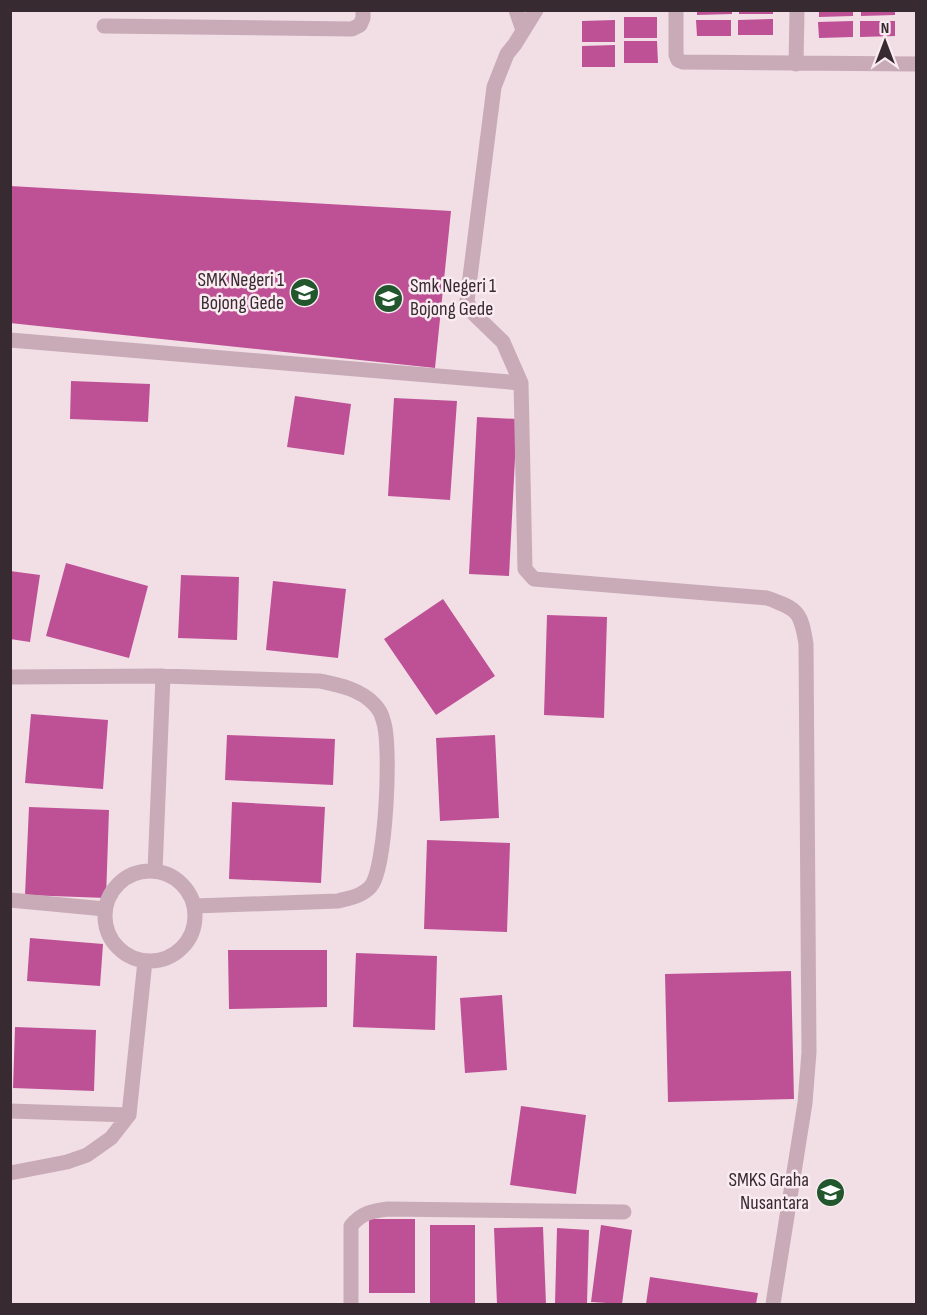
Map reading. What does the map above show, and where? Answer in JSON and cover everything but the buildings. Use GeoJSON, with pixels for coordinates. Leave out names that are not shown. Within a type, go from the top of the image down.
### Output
{"type":"FeatureCollection","features":[{"type":"Feature","properties":{"kind":"street"},"geometry":{"type":"LineString","coordinates":[[105,26],[352,29],[360,25],[363,10]]}},
{"type":"Feature","properties":{"kind":"street"},"geometry":{"type":"LineString","coordinates":[[516,10],[523,30]]}},
{"type":"Feature","properties":{"kind":"street"},"geometry":{"type":"LineString","coordinates":[[536,10],[507,54],[494,87],[467,301],[471,311],[503,342],[521,383],[525,569],[534,579],[767,598],[790,606],[802,622],[806,645],[809,1052],[805,1103],[773,1305]]}},
{"type":"Feature","properties":{"kind":"street"},"geometry":{"type":"LineString","coordinates":[[676,10],[676,55],[678,60],[683,62],[916,64]]}},
{"type":"Feature","properties":{"kind":"street"},"geometry":{"type":"LineString","coordinates":[[796,10],[796,63]]}},
{"type":"Feature","properties":{"kind":"street"},"geometry":{"type":"LineString","coordinates":[[10,340],[521,383]]}},
{"type":"Feature","properties":{"kind":"street"},"geometry":{"type":"LineString","coordinates":[[10,677],[163,676],[320,681],[344,686],[362,694],[375,705],[384,720],[387,745],[382,852],[378,870],[370,887],[353,897],[338,901],[195,906]]}},
{"type":"Feature","properties":{"kind":"street"},"geometry":{"type":"LineString","coordinates":[[155,871],[163,676]]}},
{"type":"Feature","properties":{"kind":"street"},"geometry":{"type":"LineString","coordinates":[[155,871],[173,877],[187,889],[195,906],[195,923],[189,939],[178,952],[162,960],[145,961],[128,956],[114,944],[106,927],[105,909],[111,892],[123,880],[138,872],[155,871]]}},
{"type":"Feature","properties":{"kind":"street"},"geometry":{"type":"LineString","coordinates":[[10,900],[105,909]]}},
{"type":"Feature","properties":{"kind":"street"},"geometry":{"type":"LineString","coordinates":[[10,1173],[67,1162],[87,1155],[111,1138],[129,1116],[145,961]]}},
{"type":"Feature","properties":{"kind":"street"},"geometry":{"type":"LineString","coordinates":[[10,1111],[129,1116]]}},
{"type":"Feature","properties":{"kind":"street"},"geometry":{"type":"LineString","coordinates":[[351,1305],[351,1226],[358,1218],[370,1211],[387,1209],[624,1212]]}},
{"type":"Feature","properties":{"kind":"place","name":"SMK Negeri 1 Bojong Gede"},"geometry":{"type":"Point","coordinates":[305,292]}},
{"type":"Feature","properties":{"kind":"place","name":"Smk Negeri 1 Bojong Gede"},"geometry":{"type":"Point","coordinates":[389,298]}},
{"type":"Feature","properties":{"kind":"place","name":"SMKS Graha Nusantara"},"geometry":{"type":"Point","coordinates":[830,1192]}}]}
